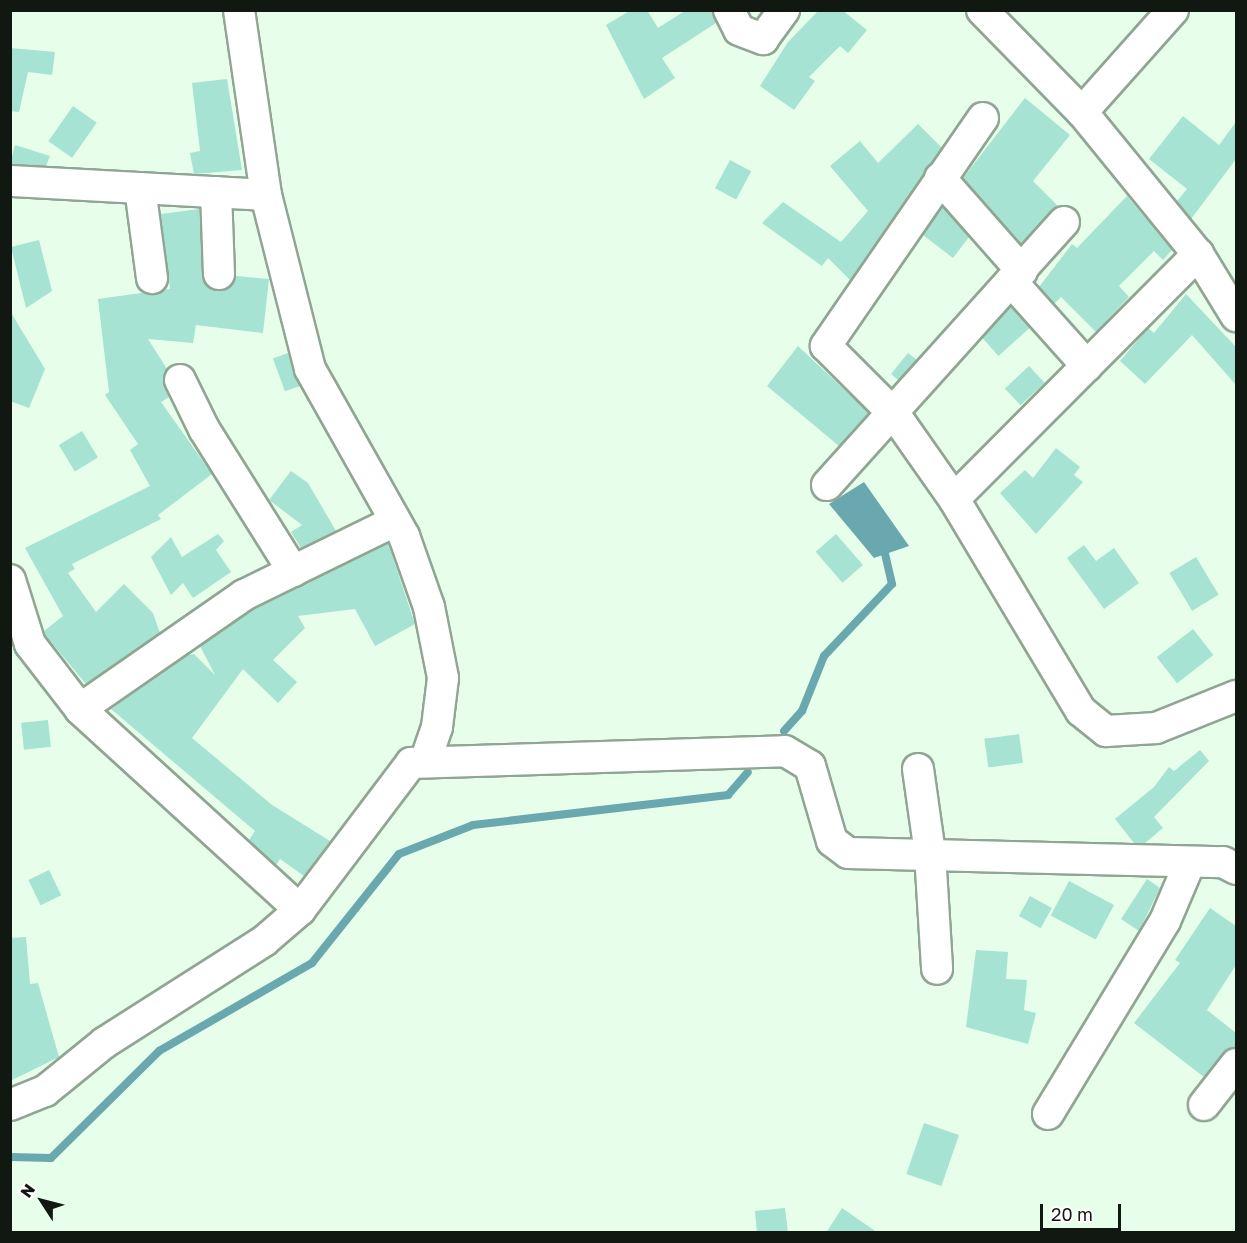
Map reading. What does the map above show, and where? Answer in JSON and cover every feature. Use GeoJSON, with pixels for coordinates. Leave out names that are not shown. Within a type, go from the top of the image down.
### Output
{"type":"FeatureCollection","features":[{"type":"Feature","properties":{"kind":"street"},"geometry":{"type":"LineString","coordinates":[[239,10],[266,195],[310,369],[393,522],[404,536],[429,607],[443,678],[437,727],[424,761]]}},
{"type":"Feature","properties":{"kind":"street"},"geometry":{"type":"LineString","coordinates":[[729,10],[739,30],[763,39],[784,10]]}},
{"type":"Feature","properties":{"kind":"street"},"geometry":{"type":"LineString","coordinates":[[982,10],[1082,112],[1198,254],[1236,316]]}},
{"type":"Feature","properties":{"kind":"street"},"geometry":{"type":"LineString","coordinates":[[1082,112],[1173,10]]}},
{"type":"Feature","properties":{"kind":"street"},"geometry":{"type":"LineString","coordinates":[[983,118],[826,346],[895,415],[954,499],[1080,711],[1106,731],[1156,728],[1236,696]]}},
{"type":"Feature","properties":{"kind":"street"},"geometry":{"type":"LineString","coordinates":[[940,178],[1087,366]]}},
{"type":"Feature","properties":{"kind":"street"},"geometry":{"type":"LineString","coordinates":[[10,181],[266,195]]}},
{"type":"Feature","properties":{"kind":"street"},"geometry":{"type":"LineString","coordinates":[[140,188],[152,278]]}},
{"type":"Feature","properties":{"kind":"street"},"geometry":{"type":"LineString","coordinates":[[216,192],[219,274]]}},
{"type":"Feature","properties":{"kind":"street"},"geometry":{"type":"LineString","coordinates":[[828,485],[895,415],[1064,222]]}},
{"type":"Feature","properties":{"kind":"street"},"geometry":{"type":"LineString","coordinates":[[954,499],[1198,254]]}},
{"type":"Feature","properties":{"kind":"street"},"geometry":{"type":"LineString","coordinates":[[180,380],[204,429],[293,571]]}},
{"type":"Feature","properties":{"kind":"street"},"geometry":{"type":"LineString","coordinates":[[80,709],[173,640],[293,571],[393,522]]}},
{"type":"Feature","properties":{"kind":"street"},"geometry":{"type":"LineString","coordinates":[[10,580],[30,644],[80,709],[300,910]]}},
{"type":"Feature","properties":{"kind":"street"},"geometry":{"type":"LineString","coordinates":[[10,1105],[45,1091],[104,1043],[264,941],[300,910],[411,763],[785,751],[810,766],[832,841],[842,851],[1223,862],[1236,870]]}},
{"type":"Feature","properties":{"kind":"street"},"geometry":{"type":"LineString","coordinates":[[918,769],[930,853],[937,969]]}},
{"type":"Feature","properties":{"kind":"street"},"geometry":{"type":"LineString","coordinates":[[1048,1114],[1165,921],[1190,862]]}},
{"type":"Feature","properties":{"kind":"street"},"geometry":{"type":"LineString","coordinates":[[1204,1104],[1236,1064]]}},
{"type":"Feature","properties":{"kind":"water"},"geometry":{"type":"Polygon","coordinates":[[[864,482],[909,546],[874,558],[829,504],[864,482]]]}},
{"type":"Feature","properties":{"kind":"building"},"geometry":{"type":"Polygon","coordinates":[[[631,10],[647,10],[658,28],[686,10],[712,10],[716,23],[662,58],[675,78],[644,99],[606,25],[631,10]]]}},
{"type":"Feature","properties":{"kind":"building"},"geometry":{"type":"Polygon","coordinates":[[[819,10],[842,10],[867,30],[848,53],[840,46],[809,77],[815,81],[794,110],[760,86],[788,42],[819,10]]]}},
{"type":"Feature","properties":{"kind":"building"},"geometry":{"type":"Polygon","coordinates":[[[10,48],[55,52],[52,75],[28,72],[19,112],[10,111],[10,48]]]}},
{"type":"Feature","properties":{"kind":"building"},"geometry":{"type":"Polygon","coordinates":[[[227,79],[242,170],[194,174],[190,153],[200,151],[192,83],[227,79]]]}},
{"type":"Feature","properties":{"kind":"building"},"geometry":{"type":"Polygon","coordinates":[[[1025,98],[1070,135],[1033,181],[1058,206],[1021,243],[963,178],[1025,98]]]}},
{"type":"Feature","properties":{"kind":"building"},"geometry":{"type":"Polygon","coordinates":[[[73,106],[97,123],[72,158],[48,141],[73,106]]]}},
{"type":"Feature","properties":{"kind":"building"},"geometry":{"type":"Polygon","coordinates":[[[1183,116],[1219,145],[1236,122],[1236,159],[1191,219],[1177,201],[1187,189],[1149,159],[1183,116]]]}},
{"type":"Feature","properties":{"kind":"building"},"geometry":{"type":"Polygon","coordinates":[[[918,124],[942,148],[850,280],[828,258],[822,266],[762,223],[783,202],[841,242],[868,211],[830,166],[860,141],[878,163],[918,124]]]}},
{"type":"Feature","properties":{"kind":"building"},"geometry":{"type":"Polygon","coordinates":[[[15,145],[50,156],[46,166],[10,164],[15,145]]]}},
{"type":"Feature","properties":{"kind":"building"},"geometry":{"type":"Polygon","coordinates":[[[730,160],[751,171],[736,200],[715,188],[730,160]]]}},
{"type":"Feature","properties":{"kind":"building"},"geometry":{"type":"Polygon","coordinates":[[[1127,196],[1172,250],[1163,260],[1154,251],[1119,286],[1129,297],[1096,332],[1061,297],[1054,304],[1039,287],[1072,244],[1077,248],[1127,196]]]}},
{"type":"Feature","properties":{"kind":"building"},"geometry":{"type":"Polygon","coordinates":[[[943,207],[969,237],[953,258],[923,235],[943,207]]]}},
{"type":"Feature","properties":{"kind":"building"},"geometry":{"type":"Polygon","coordinates":[[[199,209],[205,284],[220,291],[236,276],[269,279],[263,333],[196,325],[193,343],[148,339],[167,369],[163,379],[169,397],[161,402],[212,474],[158,515],[161,519],[72,564],[75,569],[68,573],[96,612],[124,584],[153,613],[160,633],[86,684],[46,636],[44,631],[63,616],[25,548],[150,486],[130,450],[138,444],[105,395],[109,392],[98,299],[170,289],[161,214],[199,209]]]}},
{"type":"Feature","properties":{"kind":"building"},"geometry":{"type":"Polygon","coordinates":[[[39,240],[52,291],[26,308],[11,247],[39,240]]]}},
{"type":"Feature","properties":{"kind":"building"},"geometry":{"type":"Polygon","coordinates":[[[1186,294],[1236,347],[1236,385],[1192,335],[1145,384],[1120,361],[1148,328],[1154,333],[1186,294]]]}},
{"type":"Feature","properties":{"kind":"building"},"geometry":{"type":"Polygon","coordinates":[[[1011,307],[1030,328],[999,356],[980,335],[1011,307]]]}},
{"type":"Feature","properties":{"kind":"building"},"geometry":{"type":"Polygon","coordinates":[[[10,311],[45,369],[29,408],[10,401],[10,311]]]}},
{"type":"Feature","properties":{"kind":"building"},"geometry":{"type":"Polygon","coordinates":[[[798,346],[869,413],[839,446],[767,386],[798,346]]]}},
{"type":"Feature","properties":{"kind":"building"},"geometry":{"type":"Polygon","coordinates":[[[288,353],[300,386],[285,391],[273,358],[288,353]]]}},
{"type":"Feature","properties":{"kind":"building"},"geometry":{"type":"Polygon","coordinates":[[[908,353],[917,360],[898,380],[891,374],[908,353]]]}},
{"type":"Feature","properties":{"kind":"building"},"geometry":{"type":"Polygon","coordinates":[[[1029,366],[1045,383],[1021,405],[1005,389],[1029,366]]]}},
{"type":"Feature","properties":{"kind":"building"},"geometry":{"type":"Polygon","coordinates":[[[82,431],[98,458],[75,471],[59,445],[82,431]]]}},
{"type":"Feature","properties":{"kind":"building"},"geometry":{"type":"Polygon","coordinates":[[[1056,448],[1080,467],[1074,475],[1083,482],[1036,534],[1000,493],[1025,470],[1033,478],[1056,448]]]}},
{"type":"Feature","properties":{"kind":"building"},"geometry":{"type":"Polygon","coordinates":[[[291,471],[308,483],[336,531],[301,548],[291,532],[302,525],[269,500],[291,471]]]}},
{"type":"Feature","properties":{"kind":"building"},"geometry":{"type":"Polygon","coordinates":[[[218,534],[224,541],[216,550],[231,572],[193,598],[183,583],[171,595],[151,557],[171,537],[182,557],[218,534]]]}},
{"type":"Feature","properties":{"kind":"building"},"geometry":{"type":"Polygon","coordinates":[[[836,534],[863,565],[843,583],[816,552],[836,534]]]}},
{"type":"Feature","properties":{"kind":"building"},"geometry":{"type":"Polygon","coordinates":[[[388,543],[415,624],[375,646],[355,609],[298,616],[305,628],[273,660],[297,682],[278,703],[243,669],[192,738],[272,805],[330,841],[304,876],[280,859],[276,865],[249,840],[255,831],[111,709],[188,655],[194,654],[215,675],[200,646],[253,610],[388,543]]]}},
{"type":"Feature","properties":{"kind":"building"},"geometry":{"type":"Polygon","coordinates":[[[1084,545],[1096,561],[1114,548],[1139,583],[1104,609],[1067,558],[1084,545]]]}},
{"type":"Feature","properties":{"kind":"building"},"geometry":{"type":"Polygon","coordinates":[[[1196,557],[1219,595],[1192,611],[1169,573],[1196,557]]]}},
{"type":"Feature","properties":{"kind":"building"},"geometry":{"type":"Polygon","coordinates":[[[1193,629],[1213,655],[1177,683],[1157,657],[1193,629]]]}},
{"type":"Feature","properties":{"kind":"building"},"geometry":{"type":"Polygon","coordinates":[[[48,720],[51,747],[24,750],[21,723],[48,720]]]}},
{"type":"Feature","properties":{"kind":"building"},"geometry":{"type":"Polygon","coordinates":[[[1019,734],[1023,763],[988,768],[984,739],[1019,734]]]}},
{"type":"Feature","properties":{"kind":"building"},"geometry":{"type":"Polygon","coordinates":[[[1200,750],[1209,761],[1154,817],[1163,828],[1145,843],[1134,843],[1115,819],[1154,787],[1169,767],[1174,771],[1200,750]]]}},
{"type":"Feature","properties":{"kind":"building"},"geometry":{"type":"Polygon","coordinates":[[[49,870],[61,895],[41,905],[28,880],[49,870]]]}},
{"type":"Feature","properties":{"kind":"building"},"geometry":{"type":"Polygon","coordinates":[[[1147,879],[1160,888],[1139,931],[1121,919],[1147,879]]]}},
{"type":"Feature","properties":{"kind":"building"},"geometry":{"type":"Polygon","coordinates":[[[1069,881],[1114,905],[1096,939],[1051,915],[1069,881]]]}},
{"type":"Feature","properties":{"kind":"building"},"geometry":{"type":"Polygon","coordinates":[[[1030,896],[1052,908],[1041,928],[1019,916],[1030,896]]]}},
{"type":"Feature","properties":{"kind":"building"},"geometry":{"type":"Polygon","coordinates":[[[1210,908],[1236,926],[1236,965],[1207,1010],[1236,1033],[1236,1047],[1223,1053],[1204,1077],[1134,1023],[1180,963],[1175,960],[1210,908]]]}},
{"type":"Feature","properties":{"kind":"building"},"geometry":{"type":"Polygon","coordinates":[[[26,937],[30,984],[38,983],[59,1057],[10,1081],[10,938],[26,937]]]}},
{"type":"Feature","properties":{"kind":"building"},"geometry":{"type":"Polygon","coordinates":[[[976,950],[1008,952],[1006,979],[1027,980],[1024,1010],[1036,1013],[1028,1044],[966,1027],[976,950]]]}},
{"type":"Feature","properties":{"kind":"building"},"geometry":{"type":"Polygon","coordinates":[[[924,1123],[959,1135],[941,1186],[906,1174],[924,1123]]]}},
{"type":"Feature","properties":{"kind":"building"},"geometry":{"type":"Polygon","coordinates":[[[785,1208],[788,1233],[757,1233],[755,1211],[785,1208]]]}},
{"type":"Feature","properties":{"kind":"building"},"geometry":{"type":"Polygon","coordinates":[[[842,1208],[878,1233],[826,1233],[842,1208]]]}},
{"type":"Feature","properties":{"kind":"waterway"},"geometry":{"type":"LineString","coordinates":[[784,731],[802,711],[824,656],[892,584],[883,545]]}},
{"type":"Feature","properties":{"kind":"waterway"},"geometry":{"type":"LineString","coordinates":[[10,1157],[51,1158],[159,1051],[312,963],[399,854],[473,825],[728,795],[748,772]]}}]}
